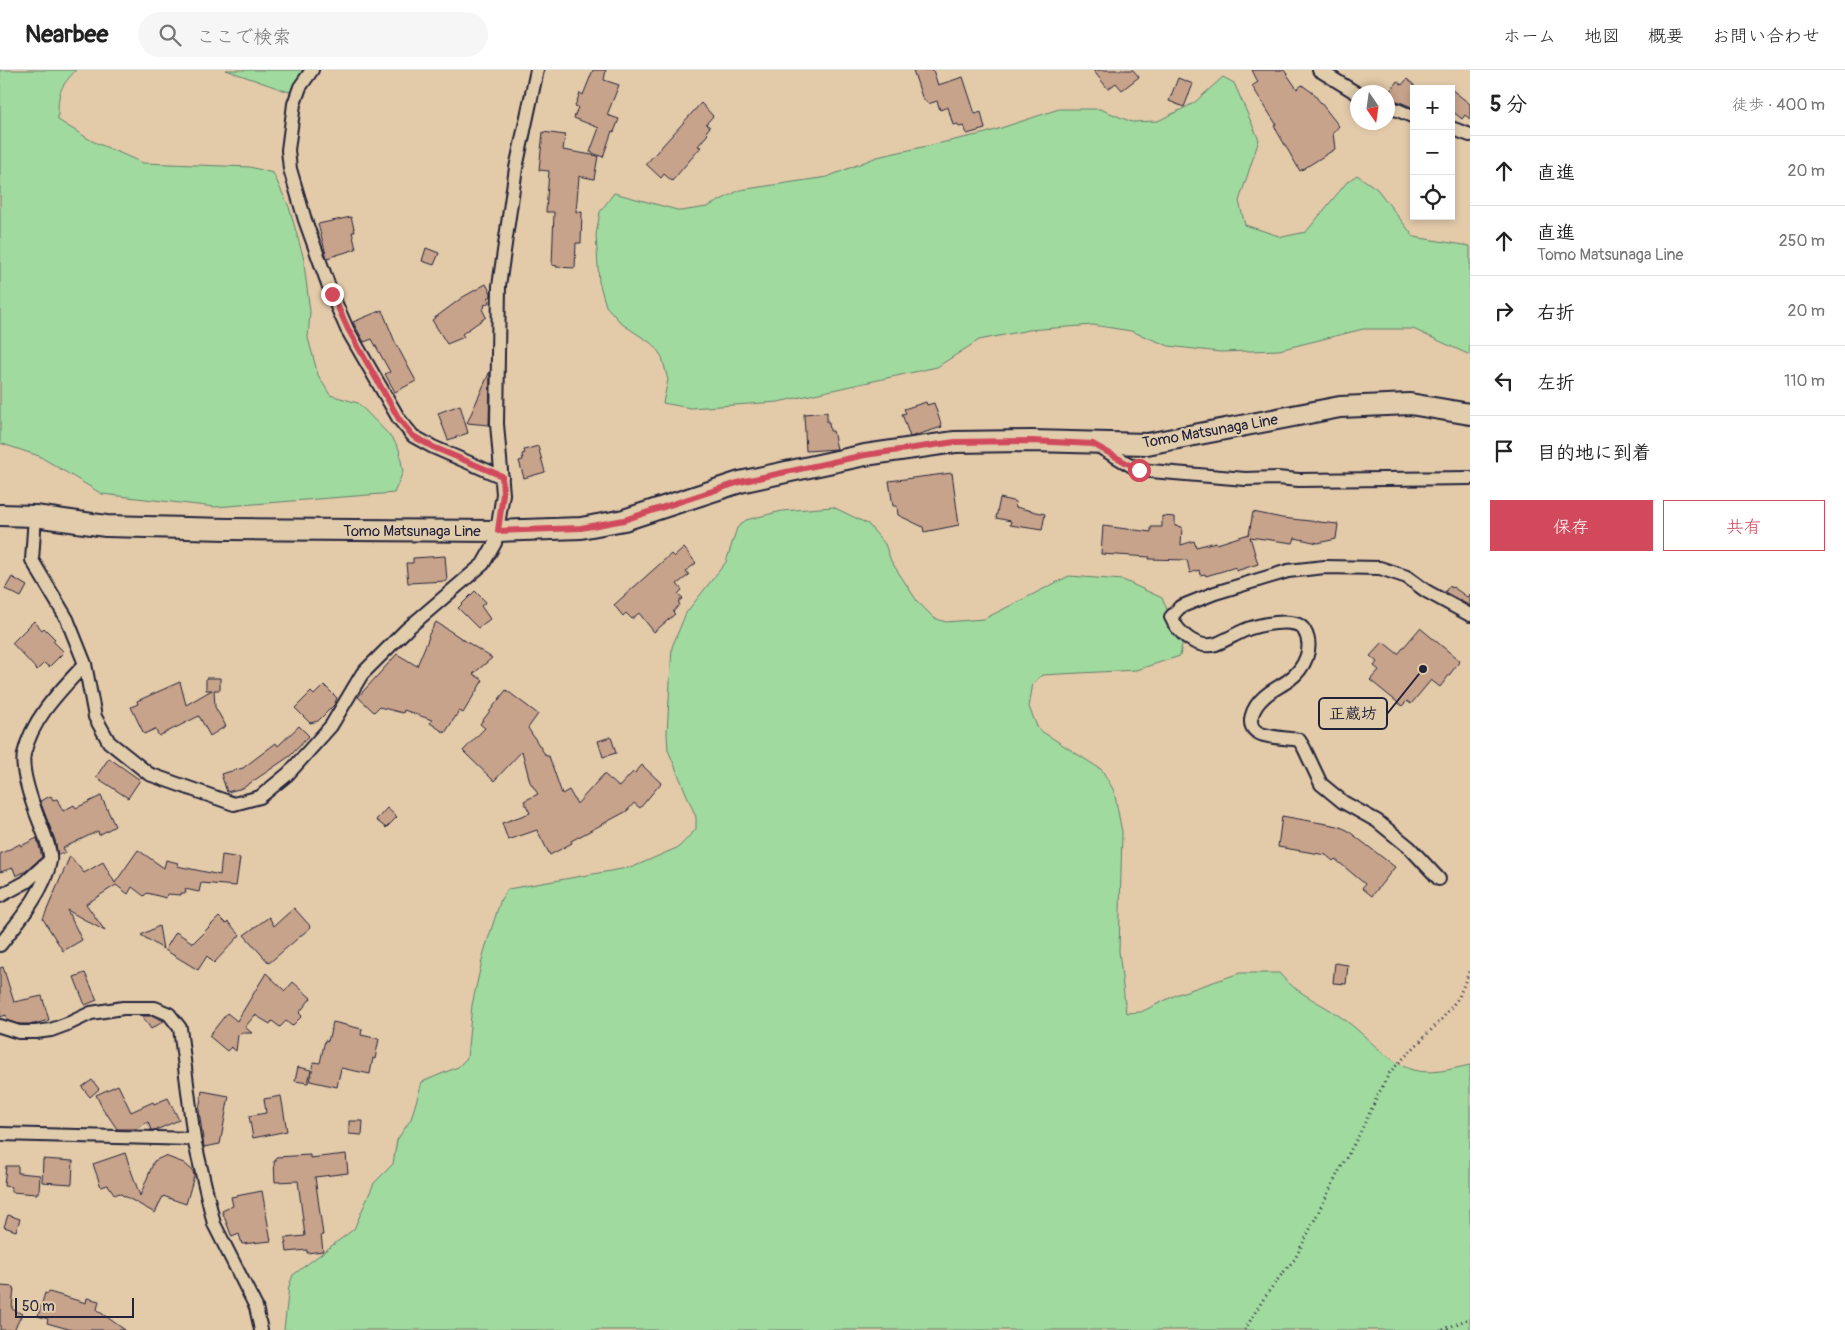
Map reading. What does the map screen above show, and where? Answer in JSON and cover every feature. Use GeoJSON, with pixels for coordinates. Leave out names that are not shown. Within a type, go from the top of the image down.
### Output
{"type":"FeatureCollection","features":[{"type":"Feature","properties":{"kind":"main road","name":"Tomo Matsunaga Line"},"geometry":{"type":"LineString","coordinates":[[0,514],[35,516],[106,526],[227,529],[498,531],[581,528],[624,520],[740,482],[874,454],[955,442],[1032,441],[1147,444],[1340,407],[1410,404],[1470,414]]}},
{"type":"Feature","properties":{"kind":"street"},"geometry":{"type":"LineString","coordinates":[[312,70],[300,87],[294,104],[288,150],[290,168],[332,294],[348,329],[399,419],[413,436],[433,447],[502,476]]}},
{"type":"Feature","properties":{"kind":"street"},"geometry":{"type":"LineString","coordinates":[[35,516],[32,560],[67,620],[85,664],[96,717],[109,742],[149,774],[234,804],[260,797],[288,774],[332,726],[362,674],[407,630],[483,564],[495,542],[503,494],[497,424],[499,286],[516,168],[537,70]]}},
{"type":"Feature","properties":{"kind":"street"},"geometry":{"type":"LineString","coordinates":[[1319,70],[1350,89]]}},
{"type":"Feature","properties":{"kind":"street"},"geometry":{"type":"LineString","coordinates":[[1395,109],[1410,115]]}},
{"type":"Feature","properties":{"kind":"street"},"geometry":{"type":"LineString","coordinates":[[1455,129],[1470,135]]}},
{"type":"Feature","properties":{"kind":"street"},"geometry":{"type":"LineString","coordinates":[[1093,444],[1139,470],[1245,479],[1470,478]]}},
{"type":"Feature","properties":{"kind":"street"},"geometry":{"type":"LineString","coordinates":[[1439,879],[1410,848],[1377,821],[1343,802],[1321,784],[1304,748],[1298,740],[1261,734],[1255,730],[1250,715],[1264,697],[1291,679],[1306,658],[1310,646],[1304,629],[1296,624],[1276,623],[1244,630],[1214,645],[1202,644],[1189,638],[1176,628],[1171,617],[1180,607],[1215,593],[1288,571],[1325,567],[1380,568],[1406,577],[1426,591],[1470,615]]}},
{"type":"Feature","properties":{"kind":"street"},"geometry":{"type":"LineString","coordinates":[[0,946],[39,891],[50,860],[45,836],[34,808],[26,776],[24,756],[32,733],[47,706],[85,664]]}},
{"type":"Feature","properties":{"kind":"street"},"geometry":{"type":"LineString","coordinates":[[0,896],[26,882],[50,860]]}},
{"type":"Feature","properties":{"kind":"street"},"geometry":{"type":"LineString","coordinates":[[0,1026],[19,1032],[51,1030],[91,1013],[123,1008],[155,1008],[169,1014],[180,1028],[194,1139],[214,1224],[256,1307],[261,1330]]}},
{"type":"Feature","properties":{"kind":"street"},"geometry":{"type":"LineString","coordinates":[[0,1134],[194,1139]]}},
{"type":"Feature","properties":{"kind":"path"},"geometry":{"type":"LineString","coordinates":[[1245,1330],[1272,1285],[1295,1259],[1390,1072],[1442,1019],[1459,997],[1470,969]]}},
{"type":"Feature","properties":{"kind":"path"},"geometry":{"type":"LineString","coordinates":[[1443,1330],[1470,1318]]}},
{"type":"Feature","properties":{"kind":"green space"},"geometry":{"type":"Polygon","coordinates":[[[0,70],[76,70],[60,92],[58,120],[92,141],[143,163],[250,167],[273,173],[289,207],[303,256],[310,312],[308,338],[318,375],[330,395],[358,403],[393,439],[399,449],[403,472],[394,493],[215,507],[102,494],[39,456],[0,443],[0,70]]]}},
{"type":"Feature","properties":{"kind":"green space"},"geometry":{"type":"Polygon","coordinates":[[[226,70],[306,70],[308,89],[297,93],[286,91],[226,70]]]}},
{"type":"Feature","properties":{"kind":"green space"},"geometry":{"type":"Polygon","coordinates":[[[1223,77],[1234,83],[1259,140],[1239,201],[1245,225],[1282,237],[1306,232],[1347,182],[1357,175],[1377,189],[1414,237],[1470,246],[1470,355],[1413,329],[1363,329],[1279,350],[1220,352],[1169,346],[1131,331],[1093,325],[1029,330],[979,340],[937,367],[778,402],[690,408],[663,403],[668,380],[662,357],[654,345],[622,324],[606,306],[599,282],[596,235],[600,212],[614,193],[681,211],[707,207],[740,190],[827,177],[877,157],[986,133],[1059,109],[1100,109],[1132,122],[1158,121],[1194,103],[1223,77]]]}},
{"type":"Feature","properties":{"kind":"green space"},"geometry":{"type":"Polygon","coordinates":[[[833,507],[868,524],[885,544],[891,561],[917,601],[934,618],[946,622],[984,619],[1069,576],[1123,580],[1162,598],[1182,644],[1180,656],[1136,670],[1042,675],[1033,683],[1029,707],[1038,729],[1102,770],[1114,791],[1122,832],[1119,951],[1126,1013],[1141,1012],[1178,994],[1240,973],[1279,973],[1302,993],[1337,1014],[1386,1055],[1404,1066],[1413,1070],[1427,1072],[1470,1065],[1470,1330],[284,1330],[289,1286],[293,1275],[354,1229],[374,1183],[393,1164],[397,1140],[411,1119],[422,1082],[458,1067],[467,1058],[472,1005],[484,952],[501,899],[508,889],[633,867],[679,847],[696,829],[696,817],[668,750],[667,734],[672,647],[686,613],[726,562],[737,528],[746,520],[782,511],[833,507]]]}},
{"type":"Feature","properties":{"kind":"building"},"geometry":{"type":"Polygon","coordinates":[[[593,70],[606,70],[604,80],[619,85],[607,115],[619,119],[614,132],[612,131],[603,157],[590,152],[599,128],[574,118],[578,107],[575,106],[580,93],[583,95],[593,70]]]}},
{"type":"Feature","properties":{"kind":"building"},"geometry":{"type":"Polygon","coordinates":[[[913,70],[933,70],[938,85],[963,77],[975,114],[981,112],[985,129],[967,134],[964,126],[953,125],[948,107],[940,110],[937,101],[928,104],[922,97],[913,70]]]}},
{"type":"Feature","properties":{"kind":"building"},"geometry":{"type":"Polygon","coordinates":[[[1093,70],[1133,70],[1139,77],[1122,90],[1116,83],[1108,89],[1093,70]]]}},
{"type":"Feature","properties":{"kind":"building"},"geometry":{"type":"Polygon","coordinates":[[[1252,70],[1284,70],[1297,89],[1302,85],[1313,93],[1339,126],[1333,133],[1335,149],[1300,171],[1274,126],[1276,124],[1252,86],[1258,82],[1252,70]]]}},
{"type":"Feature","properties":{"kind":"building"},"geometry":{"type":"Polygon","coordinates":[[[1178,78],[1193,84],[1184,107],[1169,101],[1178,78]]]}},
{"type":"Feature","properties":{"kind":"building"},"geometry":{"type":"Polygon","coordinates":[[[1407,79],[1414,85],[1410,85],[1410,106],[1395,100],[1394,85],[1397,81],[1402,85],[1407,79]]]}},
{"type":"Feature","properties":{"kind":"building"},"geometry":{"type":"Polygon","coordinates":[[[1455,92],[1470,104],[1470,119],[1465,115],[1462,119],[1455,113],[1455,92]]]}},
{"type":"Feature","properties":{"kind":"building"},"geometry":{"type":"Polygon","coordinates":[[[701,103],[713,116],[706,124],[710,127],[706,132],[708,134],[698,146],[701,147],[672,181],[664,174],[661,178],[646,164],[701,103]]]}},
{"type":"Feature","properties":{"kind":"building"},"geometry":{"type":"Polygon","coordinates":[[[543,132],[565,135],[563,150],[598,156],[594,179],[579,176],[576,212],[582,212],[581,243],[576,243],[575,268],[552,265],[554,212],[546,212],[549,171],[539,170],[543,132]]]}},
{"type":"Feature","properties":{"kind":"building"},"geometry":{"type":"Polygon","coordinates":[[[351,217],[355,232],[352,232],[356,249],[327,258],[318,224],[351,217]]]}},
{"type":"Feature","properties":{"kind":"building"},"geometry":{"type":"Polygon","coordinates":[[[426,248],[439,253],[434,265],[422,261],[426,248]]]}},
{"type":"Feature","properties":{"kind":"building"},"geometry":{"type":"Polygon","coordinates":[[[486,284],[491,296],[488,298],[490,302],[484,305],[485,307],[482,309],[486,317],[462,334],[464,337],[447,344],[432,320],[463,297],[486,284]]]}},
{"type":"Feature","properties":{"kind":"building"},"geometry":{"type":"Polygon","coordinates":[[[382,310],[395,342],[416,381],[395,392],[385,374],[390,372],[372,339],[364,342],[353,322],[382,310]]]}},
{"type":"Feature","properties":{"kind":"building"},"geometry":{"type":"Polygon","coordinates":[[[490,371],[489,425],[467,423],[490,371]]]}},
{"type":"Feature","properties":{"kind":"building"},"geometry":{"type":"Polygon","coordinates":[[[926,402],[927,405],[934,403],[942,427],[910,437],[902,414],[906,413],[904,409],[926,402]]]}},
{"type":"Feature","properties":{"kind":"building"},"geometry":{"type":"Polygon","coordinates":[[[460,405],[468,433],[448,440],[438,413],[460,405]]]}},
{"type":"Feature","properties":{"kind":"building"},"geometry":{"type":"Polygon","coordinates":[[[827,412],[827,422],[829,422],[830,431],[833,431],[837,449],[806,451],[804,414],[827,412]]]}},
{"type":"Feature","properties":{"kind":"building"},"geometry":{"type":"Polygon","coordinates":[[[538,446],[545,472],[524,478],[519,461],[523,460],[522,454],[525,453],[524,450],[538,446]]]}},
{"type":"Feature","properties":{"kind":"building"},"geometry":{"type":"Polygon","coordinates":[[[952,473],[959,525],[924,532],[923,527],[898,515],[897,506],[893,506],[889,481],[952,473]]]}},
{"type":"Feature","properties":{"kind":"building"},"geometry":{"type":"Polygon","coordinates":[[[1000,498],[1016,502],[1015,507],[1045,514],[1042,530],[1010,525],[1011,521],[996,518],[1000,498]]]}},
{"type":"Feature","properties":{"kind":"building"},"geometry":{"type":"Polygon","coordinates":[[[1253,512],[1282,518],[1338,524],[1336,539],[1318,543],[1295,538],[1293,543],[1250,537],[1258,564],[1236,571],[1236,567],[1206,576],[1205,574],[1200,575],[1199,570],[1190,573],[1187,560],[1149,559],[1150,557],[1101,554],[1103,526],[1151,532],[1151,527],[1162,527],[1162,516],[1175,517],[1175,526],[1182,527],[1181,545],[1194,541],[1196,547],[1216,542],[1217,544],[1249,534],[1253,512]]]}},
{"type":"Feature","properties":{"kind":"building"},"geometry":{"type":"Polygon","coordinates":[[[684,548],[696,563],[686,571],[689,575],[677,584],[682,590],[678,594],[683,598],[678,602],[680,604],[673,612],[675,614],[654,632],[639,613],[632,619],[626,613],[623,616],[614,605],[671,554],[674,557],[684,548]]]}},
{"type":"Feature","properties":{"kind":"building"},"geometry":{"type":"Polygon","coordinates":[[[445,556],[447,581],[408,583],[406,563],[413,563],[413,558],[445,556]]]}},
{"type":"Feature","properties":{"kind":"building"},"geometry":{"type":"Polygon","coordinates":[[[12,577],[27,586],[21,597],[5,589],[12,577]]]}},
{"type":"Feature","properties":{"kind":"building"},"geometry":{"type":"Polygon","coordinates":[[[1449,586],[1467,597],[1470,594],[1470,606],[1445,592],[1449,586]]]}},
{"type":"Feature","properties":{"kind":"building"},"geometry":{"type":"Polygon","coordinates":[[[475,591],[486,602],[481,606],[490,619],[478,628],[458,608],[475,591]]]}},
{"type":"Feature","properties":{"kind":"building"},"geometry":{"type":"Polygon","coordinates":[[[34,621],[42,630],[44,628],[55,639],[53,641],[64,652],[49,667],[44,663],[37,670],[12,643],[34,621]]]}},
{"type":"Feature","properties":{"kind":"building"},"geometry":{"type":"Polygon","coordinates":[[[436,622],[492,658],[473,674],[483,680],[463,713],[459,711],[445,733],[430,723],[432,720],[404,710],[403,713],[379,707],[374,712],[358,697],[397,654],[417,666],[428,636],[436,622]]]}},
{"type":"Feature","properties":{"kind":"building"},"geometry":{"type":"Polygon","coordinates":[[[1420,628],[1460,661],[1440,687],[1431,680],[1411,704],[1407,701],[1402,706],[1370,680],[1379,670],[1374,666],[1377,662],[1370,656],[1383,642],[1398,654],[1420,628]]]}},
{"type":"Feature","properties":{"kind":"building"},"geometry":{"type":"Polygon","coordinates":[[[206,678],[220,678],[220,690],[214,690],[215,707],[226,726],[210,736],[199,716],[159,736],[155,729],[144,734],[131,707],[138,704],[137,701],[180,682],[186,705],[212,690],[206,690],[206,678]]]}},
{"type":"Feature","properties":{"kind":"building"},"geometry":{"type":"Polygon","coordinates":[[[324,685],[337,698],[334,705],[318,721],[310,723],[295,708],[311,692],[314,695],[324,685]]]}},
{"type":"Feature","properties":{"kind":"building"},"geometry":{"type":"Polygon","coordinates":[[[506,690],[538,714],[528,728],[546,756],[549,756],[562,794],[569,790],[577,804],[604,774],[619,787],[642,765],[661,783],[640,808],[634,803],[627,811],[571,841],[572,843],[550,855],[537,830],[508,840],[502,823],[530,813],[524,801],[538,794],[530,782],[522,751],[494,781],[463,751],[485,728],[480,724],[506,690]]]}},
{"type":"Feature","properties":{"kind":"building"},"geometry":{"type":"Polygon","coordinates":[[[299,726],[309,736],[290,756],[243,788],[227,792],[221,774],[243,768],[276,743],[278,746],[299,726]]]}},
{"type":"Feature","properties":{"kind":"building"},"geometry":{"type":"Polygon","coordinates":[[[611,737],[616,753],[603,757],[598,741],[611,737]]]}},
{"type":"Feature","properties":{"kind":"building"},"geometry":{"type":"Polygon","coordinates":[[[109,758],[140,780],[128,798],[96,777],[109,758]]]}},
{"type":"Feature","properties":{"kind":"building"},"geometry":{"type":"Polygon","coordinates":[[[51,796],[53,800],[57,799],[63,811],[74,805],[76,808],[101,796],[115,826],[99,835],[98,831],[63,848],[66,852],[58,855],[55,840],[40,801],[51,796]]]}},
{"type":"Feature","properties":{"kind":"building"},"geometry":{"type":"Polygon","coordinates":[[[387,808],[397,817],[386,828],[376,820],[387,808]]]}},
{"type":"Feature","properties":{"kind":"building"},"geometry":{"type":"Polygon","coordinates":[[[1282,816],[1338,826],[1347,830],[1395,867],[1372,896],[1362,888],[1365,884],[1335,859],[1333,861],[1326,855],[1278,847],[1282,816]]]}},
{"type":"Feature","properties":{"kind":"building"},"geometry":{"type":"Polygon","coordinates":[[[37,838],[42,857],[26,871],[16,876],[13,868],[0,872],[0,854],[37,838]]]}},
{"type":"Feature","properties":{"kind":"building"},"geometry":{"type":"Polygon","coordinates":[[[138,850],[164,868],[166,860],[178,863],[177,866],[220,875],[222,855],[240,858],[236,886],[201,883],[199,892],[185,889],[186,893],[181,893],[181,895],[167,894],[166,898],[147,893],[144,896],[132,887],[128,894],[116,885],[86,904],[105,931],[67,910],[82,940],[63,951],[43,919],[70,856],[84,873],[103,862],[115,883],[138,850]]]}},
{"type":"Feature","properties":{"kind":"building"},"geometry":{"type":"Polygon","coordinates":[[[294,908],[311,927],[269,963],[244,935],[269,917],[274,926],[294,908]]]}},
{"type":"Feature","properties":{"kind":"building"},"geometry":{"type":"Polygon","coordinates":[[[219,917],[226,924],[228,922],[240,935],[214,963],[207,956],[198,970],[165,950],[176,932],[193,943],[219,917]]]}},
{"type":"Feature","properties":{"kind":"building"},"geometry":{"type":"Polygon","coordinates":[[[159,926],[163,949],[141,935],[159,926]]]}},
{"type":"Feature","properties":{"kind":"building"},"geometry":{"type":"Polygon","coordinates":[[[1335,963],[1348,965],[1346,984],[1333,983],[1335,963]]]}},
{"type":"Feature","properties":{"kind":"building"},"geometry":{"type":"Polygon","coordinates":[[[3,967],[14,1002],[42,996],[49,1020],[34,1024],[20,1024],[7,1020],[6,1015],[0,1017],[0,968],[3,967]]]}},
{"type":"Feature","properties":{"kind":"building"},"geometry":{"type":"Polygon","coordinates":[[[85,973],[97,1000],[85,1005],[74,977],[85,973]]]}},
{"type":"Feature","properties":{"kind":"building"},"geometry":{"type":"Polygon","coordinates":[[[266,973],[285,991],[293,982],[311,998],[299,1013],[302,1016],[292,1026],[286,1021],[280,1027],[272,1021],[270,1024],[255,1015],[245,1027],[252,1033],[240,1033],[238,1035],[236,1051],[231,1047],[227,1051],[209,1036],[227,1013],[237,1021],[266,973]]]}},
{"type":"Feature","properties":{"kind":"building"},"geometry":{"type":"Polygon","coordinates":[[[142,1016],[153,1016],[164,1021],[151,1029],[142,1016]]]}},
{"type":"Feature","properties":{"kind":"building"},"geometry":{"type":"Polygon","coordinates":[[[333,1022],[362,1029],[361,1035],[379,1039],[370,1074],[341,1068],[337,1087],[310,1081],[314,1062],[320,1063],[325,1040],[328,1041],[333,1022]]]}},
{"type":"Feature","properties":{"kind":"building"},"geometry":{"type":"Polygon","coordinates":[[[298,1067],[311,1070],[308,1083],[295,1081],[298,1067]]]}},
{"type":"Feature","properties":{"kind":"building"},"geometry":{"type":"Polygon","coordinates":[[[92,1080],[99,1089],[90,1097],[82,1087],[92,1080]]]}},
{"type":"Feature","properties":{"kind":"building"},"geometry":{"type":"Polygon","coordinates":[[[118,1085],[131,1112],[153,1102],[154,1104],[168,1098],[179,1120],[156,1130],[151,1130],[148,1122],[135,1129],[117,1129],[106,1115],[96,1095],[118,1085]]]}},
{"type":"Feature","properties":{"kind":"building"},"geometry":{"type":"Polygon","coordinates":[[[202,1091],[229,1096],[220,1144],[204,1147],[199,1110],[202,1091]]]}},
{"type":"Feature","properties":{"kind":"building"},"geometry":{"type":"Polygon","coordinates":[[[281,1096],[287,1131],[253,1138],[249,1116],[266,1113],[264,1099],[281,1096]]]}},
{"type":"Feature","properties":{"kind":"building"},"geometry":{"type":"Polygon","coordinates":[[[349,1121],[363,1121],[362,1135],[349,1134],[349,1121]]]}},
{"type":"Feature","properties":{"kind":"building"},"geometry":{"type":"Polygon","coordinates":[[[125,1153],[140,1196],[154,1161],[165,1156],[184,1163],[193,1171],[194,1176],[186,1204],[163,1196],[155,1213],[119,1193],[115,1195],[108,1185],[101,1187],[93,1164],[125,1153]]]}},
{"type":"Feature","properties":{"kind":"building"},"geometry":{"type":"Polygon","coordinates":[[[346,1154],[348,1173],[315,1177],[323,1235],[321,1235],[323,1251],[307,1253],[307,1250],[287,1252],[285,1238],[305,1236],[298,1181],[275,1182],[274,1161],[276,1161],[276,1157],[310,1155],[310,1158],[346,1154]]]}},
{"type":"Feature","properties":{"kind":"building"},"geometry":{"type":"Polygon","coordinates":[[[43,1159],[73,1161],[72,1184],[42,1182],[43,1159]]]}},
{"type":"Feature","properties":{"kind":"building"},"geometry":{"type":"Polygon","coordinates":[[[6,1166],[18,1166],[18,1173],[40,1175],[39,1192],[37,1194],[11,1192],[11,1187],[4,1186],[6,1166]]]}},
{"type":"Feature","properties":{"kind":"building"},"geometry":{"type":"Polygon","coordinates":[[[262,1191],[271,1241],[242,1244],[239,1234],[232,1237],[222,1211],[233,1206],[231,1197],[262,1191]]]}},
{"type":"Feature","properties":{"kind":"building"},"geometry":{"type":"Polygon","coordinates":[[[8,1215],[20,1219],[16,1231],[4,1227],[8,1215]]]}},
{"type":"Feature","properties":{"kind":"building"},"geometry":{"type":"Polygon","coordinates":[[[0,1286],[14,1287],[12,1309],[22,1314],[14,1330],[0,1330],[0,1286]]]}},
{"type":"Feature","properties":{"kind":"building"},"geometry":{"type":"Polygon","coordinates":[[[49,1292],[86,1303],[87,1298],[99,1301],[97,1310],[125,1330],[72,1330],[47,1323],[48,1319],[38,1316],[45,1293],[48,1294],[49,1292]]]}},
{"type":"Feature","properties":{"kind":"place","name":"正蔵坊"},"geometry":{"type":"Point","coordinates":[1423,669]}},
{"type":"Feature","properties":{"kind":"route"},"geometry":{"type":"LineString","coordinates":[[332,294],[348,329],[399,419],[413,436],[433,447],[502,476],[503,494],[498,531],[581,528],[624,520],[740,482],[865,455],[955,442],[1032,441],[1093,444],[1139,470]]}}]}
